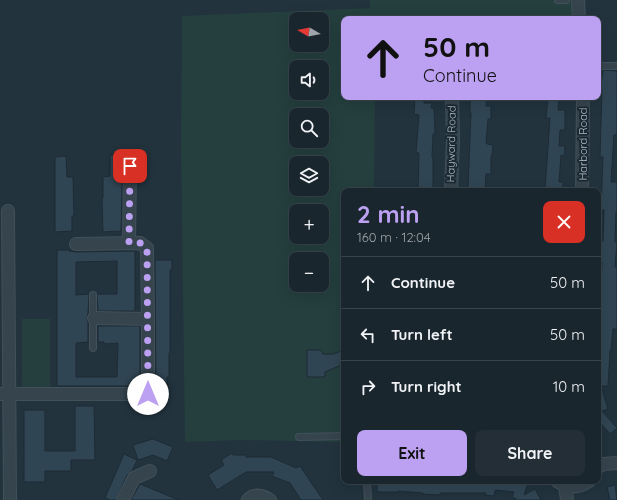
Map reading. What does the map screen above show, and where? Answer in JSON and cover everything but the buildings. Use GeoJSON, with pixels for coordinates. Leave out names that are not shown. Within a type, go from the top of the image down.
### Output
{"type":"FeatureCollection","features":[{"type":"Feature","properties":{"kind":"street"},"geometry":{"type":"LineString","coordinates":[[578,0],[580,16]]}},
{"type":"Feature","properties":{"kind":"street","name":"Hayward Road"},"geometry":{"type":"LineString","coordinates":[[451,188],[452,100]]}},
{"type":"Feature","properties":{"kind":"street","name":"Harbord Road"},"geometry":{"type":"LineString","coordinates":[[582,188],[583,100]]}},
{"type":"Feature","properties":{"kind":"street"},"geometry":{"type":"LineString","coordinates":[[129,243],[130,166]]}},
{"type":"Feature","properties":{"kind":"street"},"geometry":{"type":"LineString","coordinates":[[8,211],[5,394],[10,500]]}},
{"type":"Feature","properties":{"kind":"street"},"geometry":{"type":"LineString","coordinates":[[5,394],[148,394],[147,248],[140,243],[76,244]]}},
{"type":"Feature","properties":{"kind":"street"},"geometry":{"type":"LineString","coordinates":[[94,318],[148,318]]}},
{"type":"Feature","properties":{"kind":"street"},"geometry":{"type":"LineString","coordinates":[[601,466],[617,463]]}},
{"type":"Feature","properties":{"kind":"street"},"geometry":{"type":"LineString","coordinates":[[123,500],[134,478],[150,471]]}},
{"type":"Feature","properties":{"kind":"street"},"geometry":{"type":"LineString","coordinates":[[561,484],[567,500]]}},
{"type":"Feature","properties":{"kind":"street"},"geometry":{"type":"LineString","coordinates":[[567,484],[580,486],[584,484]]}},
{"type":"Feature","properties":{"kind":"street"},"geometry":{"type":"LineString","coordinates":[[248,500],[250,498],[261,496],[270,500]]}},
{"type":"Feature","properties":{"kind":"lane"},"geometry":{"type":"LineString","coordinates":[[558,0],[566,0]]}},
{"type":"Feature","properties":{"kind":"lane"},"geometry":{"type":"LineString","coordinates":[[601,66],[617,66]]}},
{"type":"Feature","properties":{"kind":"lane"},"geometry":{"type":"LineString","coordinates":[[93,294],[93,348]]}},
{"type":"Feature","properties":{"kind":"lane"},"geometry":{"type":"LineString","coordinates":[[299,437],[341,436]]}},
{"type":"Feature","properties":{"kind":"lane"},"geometry":{"type":"LineString","coordinates":[[367,484],[368,500]]}},
{"type":"Feature","properties":{"kind":"green space"},"geometry":{"type":"Polygon","coordinates":[[[370,0],[572,0],[573,16],[341,16],[341,100],[375,100],[374,188],[341,188],[341,442],[243,440],[185,442],[181,147],[182,16],[370,8],[370,0]]]}},
{"type":"Feature","properties":{"kind":"green space"},"geometry":{"type":"Polygon","coordinates":[[[22,319],[50,319],[50,391],[22,391],[22,319]]]}},
{"type":"Feature","properties":{"kind":"route"},"geometry":{"type":"LineString","coordinates":[[130,166],[129,243],[140,243],[147,248],[148,394]]}}]}
